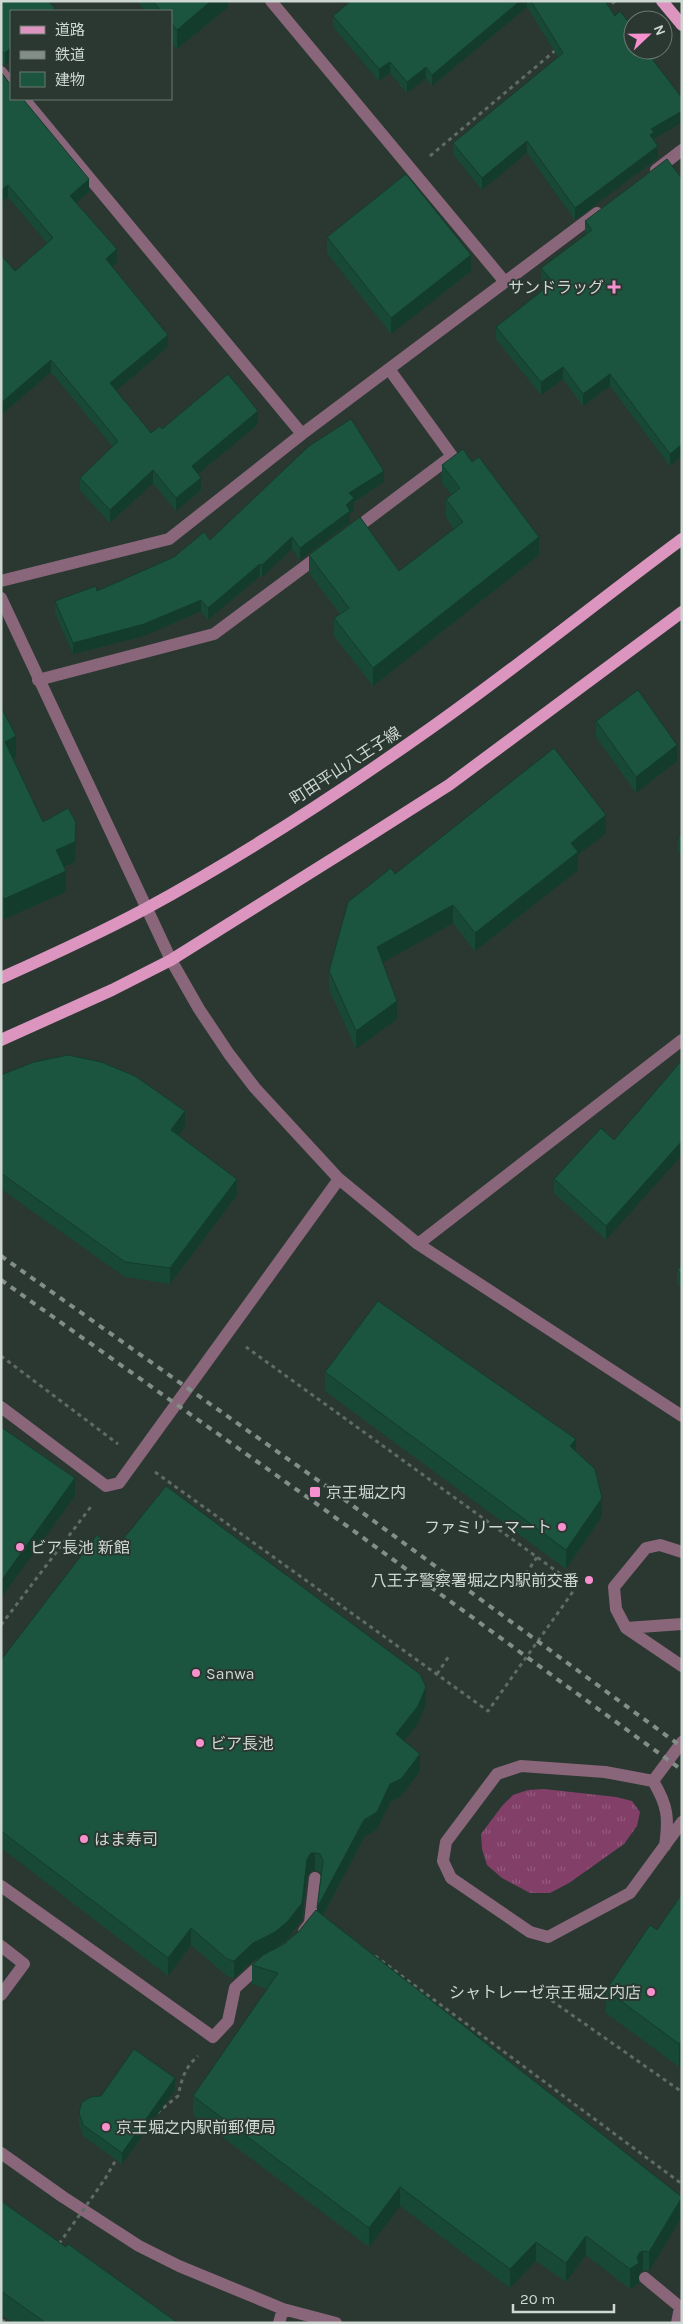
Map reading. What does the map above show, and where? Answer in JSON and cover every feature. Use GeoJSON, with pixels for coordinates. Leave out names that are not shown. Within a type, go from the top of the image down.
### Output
{"type":"FeatureCollection","features":[{"type":"Feature","properties":{"kind":"main road"},"geometry":{"type":"LineString","coordinates":[[662,1],[682,24]]}},
{"type":"Feature","properties":{"kind":"main road","name":"町田平山八王子線"},"geometry":{"type":"LineString","coordinates":[[1,978],[146,909],[255,844],[421,735],[682,539]]}},
{"type":"Feature","properties":{"kind":"main road"},"geometry":{"type":"LineString","coordinates":[[1,1040],[112,990],[171,960],[449,784],[682,612]]}},
{"type":"Feature","properties":{"kind":"street"},"geometry":{"type":"LineString","coordinates":[[271,1],[505,282]]}},
{"type":"Feature","properties":{"kind":"street"},"geometry":{"type":"LineString","coordinates":[[1,72],[10,83]]}},
{"type":"Feature","properties":{"kind":"street"},"geometry":{"type":"LineString","coordinates":[[25,100],[302,434]]}},
{"type":"Feature","properties":{"kind":"street"},"geometry":{"type":"LineString","coordinates":[[643,179],[682,150]]}},
{"type":"Feature","properties":{"kind":"street"},"geometry":{"type":"LineString","coordinates":[[1,581],[169,539],[302,434],[605,207]]}},
{"type":"Feature","properties":{"kind":"street"},"geometry":{"type":"LineString","coordinates":[[38,680],[214,634],[452,456],[389,369]]}},
{"type":"Feature","properties":{"kind":"street"},"geometry":{"type":"LineString","coordinates":[[1,598],[171,960],[199,1009],[229,1054],[255,1088],[339,1179],[418,1244],[682,1416]]}},
{"type":"Feature","properties":{"kind":"street"},"geometry":{"type":"LineString","coordinates":[[418,1244],[682,1040]]}},
{"type":"Feature","properties":{"kind":"street"},"geometry":{"type":"LineString","coordinates":[[1,1407],[106,1486],[119,1483],[339,1179]]}},
{"type":"Feature","properties":{"kind":"street"},"geometry":{"type":"LineString","coordinates":[[682,1552],[660,1545],[646,1548],[614,1587],[616,1609],[626,1628],[682,1666]]}},
{"type":"Feature","properties":{"kind":"street"},"geometry":{"type":"LineString","coordinates":[[626,1628],[682,1624]]}},
{"type":"Feature","properties":{"kind":"street"},"geometry":{"type":"LineString","coordinates":[[653,1781],[682,1742]]}},
{"type":"Feature","properties":{"kind":"street"},"geometry":{"type":"LineString","coordinates":[[665,1846],[667,1812],[664,1798],[653,1781],[605,1772],[521,1766],[497,1774],[446,1842],[443,1861],[451,1878],[530,1932],[548,1937],[630,1893],[665,1846],[682,1822]]}},
{"type":"Feature","properties":{"kind":"street"},"geometry":{"type":"LineString","coordinates":[[294,1944],[310,1924],[315,1878]]}},
{"type":"Feature","properties":{"kind":"street"},"geometry":{"type":"LineString","coordinates":[[1,1886],[213,2037],[228,2021],[235,1988],[258,1967],[280,1956]]}},
{"type":"Feature","properties":{"kind":"street"},"geometry":{"type":"LineString","coordinates":[[1,1946],[24,1964],[3,1991]]}},
{"type":"Feature","properties":{"kind":"street"},"geometry":{"type":"LineString","coordinates":[[1,2153],[139,2246],[179,2266],[283,2309],[336,2323]]}},
{"type":"Feature","properties":{"kind":"street"},"geometry":{"type":"LineString","coordinates":[[645,2278],[680,2307],[677,2323]]}},
{"type":"Feature","properties":{"kind":"street"},"geometry":{"type":"LineString","coordinates":[[280,2323],[283,2309]]}},
{"type":"Feature","properties":{"kind":"path"},"geometry":{"type":"LineString","coordinates":[[600,14],[615,1]]}},
{"type":"Feature","properties":{"kind":"path"},"geometry":{"type":"LineString","coordinates":[[412,171],[562,45]]}},
{"type":"Feature","properties":{"kind":"path"},"geometry":{"type":"LineString","coordinates":[[1,1356],[137,1459],[488,1711],[577,1586],[228,1333]]}},
{"type":"Feature","properties":{"kind":"path"},"geometry":{"type":"LineString","coordinates":[[1,1625],[106,1486]]}},
{"type":"Feature","properties":{"kind":"path"},"geometry":{"type":"LineString","coordinates":[[526,1574],[537,1557]]}},
{"type":"Feature","properties":{"kind":"path"},"geometry":{"type":"LineString","coordinates":[[437,1674],[448,1656]]}},
{"type":"Feature","properties":{"kind":"path"},"geometry":{"type":"LineString","coordinates":[[367,1950],[682,2184]]}},
{"type":"Feature","properties":{"kind":"path"},"geometry":{"type":"LineString","coordinates":[[545,1996],[682,2092]]}},
{"type":"Feature","properties":{"kind":"path"},"geometry":{"type":"LineString","coordinates":[[151,2117],[166,2108],[178,2096],[182,2076],[188,2064],[211,2044],[213,2037]]}},
{"type":"Feature","properties":{"kind":"path"},"geometry":{"type":"LineString","coordinates":[[54,2252],[105,2179],[121,2149]]}},
{"type":"Feature","properties":{"kind":"path"},"geometry":{"type":"LineString","coordinates":[[2,2323],[13,2307]]}},
{"type":"Feature","properties":{"kind":"green space"},"geometry":{"type":"Polygon","coordinates":[[[544,1789],[616,1797],[632,1801],[640,1812],[637,1826],[624,1844],[569,1883],[550,1893],[530,1893],[502,1878],[487,1865],[482,1849],[481,1834],[502,1806],[513,1795],[528,1790],[544,1789]]]}},
{"type":"Feature","properties":{"kind":"building"},"geometry":{"type":"Polygon","coordinates":[[[1,1],[48,1],[55,8],[52,10],[10,10],[10,48],[5,53],[1,52],[1,1]]]}},
{"type":"Feature","properties":{"kind":"building"},"geometry":{"type":"Polygon","coordinates":[[[153,1],[211,1],[177,30],[172,24],[172,10],[160,10],[153,1]]]}},
{"type":"Feature","properties":{"kind":"building"},"geometry":{"type":"Polygon","coordinates":[[[351,1],[520,1],[432,75],[426,67],[407,82],[390,62],[379,69],[333,16],[351,1]]]}},
{"type":"Feature","properties":{"kind":"building"},"geometry":{"type":"Polygon","coordinates":[[[531,1],[605,1],[615,16],[620,11],[623,15],[623,60],[653,60],[682,98],[682,111],[651,129],[654,132],[650,135],[658,146],[575,208],[527,141],[482,178],[453,143],[563,53],[531,1]]]}},
{"type":"Feature","properties":{"kind":"building"},"geometry":{"type":"Polygon","coordinates":[[[1,72],[10,84],[10,100],[24,100],[89,179],[70,196],[117,249],[106,259],[168,335],[110,383],[151,433],[160,426],[162,429],[228,374],[258,411],[192,466],[201,478],[176,498],[153,470],[110,510],[80,478],[118,441],[51,360],[1,403],[1,255],[15,271],[53,238],[8,185],[1,190],[1,72]]]}},
{"type":"Feature","properties":{"kind":"building","name":"サンドラッグ"},"geometry":{"type":"Polygon","coordinates":[[[667,159],[682,179],[682,444],[670,454],[610,374],[583,394],[563,367],[541,382],[496,327],[553,282],[541,268],[592,230],[585,221],[667,159]]]}},
{"type":"Feature","properties":{"kind":"building"},"geometry":{"type":"Polygon","coordinates":[[[406,174],[471,255],[391,318],[327,237],[406,174]]]}},
{"type":"Feature","properties":{"kind":"building"},"geometry":{"type":"Polygon","coordinates":[[[351,419],[384,471],[349,493],[354,498],[346,505],[350,511],[300,548],[292,537],[262,565],[260,564],[208,608],[201,600],[144,624],[73,643],[55,601],[96,586],[97,591],[174,557],[204,532],[210,540],[309,446],[351,419]]]}},
{"type":"Feature","properties":{"kind":"building"},"geometry":{"type":"Polygon","coordinates":[[[463,449],[472,462],[479,457],[539,537],[373,668],[334,618],[349,608],[309,555],[360,517],[399,571],[463,522],[446,499],[460,488],[442,465],[463,449]]]}},
{"type":"Feature","properties":{"kind":"building"},"geometry":{"type":"Polygon","coordinates":[[[638,690],[677,745],[636,777],[596,721],[638,690]]]}},
{"type":"Feature","properties":{"kind":"building"},"geometry":{"type":"Polygon","coordinates":[[[1,707],[16,736],[5,742],[43,822],[68,808],[76,822],[75,842],[56,850],[66,871],[4,899],[1,894],[1,707]]]}},
{"type":"Feature","properties":{"kind":"building"},"geometry":{"type":"Polygon","coordinates":[[[554,748],[606,815],[571,843],[578,852],[475,933],[453,905],[377,947],[397,1001],[356,1031],[329,971],[348,902],[391,868],[395,874],[554,748]]]}},
{"type":"Feature","properties":{"kind":"building"},"geometry":{"type":"Polygon","coordinates":[[[682,835],[682,844],[678,838],[682,835]]]}},
{"type":"Feature","properties":{"kind":"building"},"geometry":{"type":"Polygon","coordinates":[[[68,1055],[101,1062],[135,1076],[185,1111],[171,1130],[237,1179],[170,1268],[125,1262],[1,1173],[1,1075],[34,1062],[68,1055]]]}},
{"type":"Feature","properties":{"kind":"building"},"geometry":{"type":"Polygon","coordinates":[[[682,1060],[682,1141],[606,1226],[554,1179],[601,1128],[614,1140],[682,1060]]]}},
{"type":"Feature","properties":{"kind":"building"},"geometry":{"type":"Polygon","coordinates":[[[682,1265],[682,1275],[677,1270],[682,1265]]]}},
{"type":"Feature","properties":{"kind":"building"},"geometry":{"type":"Polygon","coordinates":[[[378,1301],[576,1439],[570,1446],[595,1469],[602,1498],[566,1550],[325,1372],[378,1301]]]}},
{"type":"Feature","properties":{"kind":"building","name":"ビア長池 新館"},"geometry":{"type":"Polygon","coordinates":[[[1,1427],[75,1478],[1,1581],[1,1427]]]}},
{"type":"Feature","properties":{"kind":"building","name":"ビア長池"},"geometry":{"type":"Polygon","coordinates":[[[166,1486],[420,1674],[426,1687],[418,1706],[396,1734],[420,1754],[401,1779],[390,1784],[377,1812],[364,1820],[317,1908],[323,1861],[320,1854],[311,1853],[307,1859],[302,1903],[288,1921],[275,1932],[253,1943],[234,1961],[227,1959],[191,1928],[168,1958],[1,1831],[1,1660],[97,1535],[115,1549],[166,1486]]]}},
{"type":"Feature","properties":{"kind":"building","name":"シャトレーゼ京王堀之内店"},"geometry":{"type":"Polygon","coordinates":[[[682,1894],[682,2040],[679,2044],[606,1990],[650,1925],[657,1930],[682,1894]]]}},
{"type":"Feature","properties":{"kind":"building"},"geometry":{"type":"Polygon","coordinates":[[[316,1910],[682,2197],[649,2252],[643,2251],[639,2253],[637,2258],[639,2263],[630,2269],[586,2236],[566,2263],[536,2242],[510,2269],[400,2187],[369,2228],[193,2096],[278,1973],[252,1965],[263,1955],[284,1944],[299,1931],[316,1910]]]}},
{"type":"Feature","properties":{"kind":"building"},"geometry":{"type":"Polygon","coordinates":[[[134,2049],[175,2078],[122,2153],[83,2125],[79,2113],[82,2102],[91,2097],[101,2096],[134,2049]]]}},
{"type":"Feature","properties":{"kind":"building"},"geometry":{"type":"Polygon","coordinates":[[[1,2201],[66,2247],[68,2244],[178,2323],[46,2323],[1,2291],[1,2201]]]}},
{"type":"Feature","properties":{"kind":"railway"},"geometry":{"type":"LineString","coordinates":[[1,1256],[326,1486],[682,1747]]}},
{"type":"Feature","properties":{"kind":"railway"},"geometry":{"type":"LineString","coordinates":[[1,1280],[314,1502],[682,1770]]}},
{"type":"Feature","properties":{"kind":"place","name":"サンドラッグ"},"geometry":{"type":"Point","coordinates":[614,287]}},
{"type":"Feature","properties":{"kind":"place","name":"京王堀之内"},"geometry":{"type":"Point","coordinates":[315,1492]}},
{"type":"Feature","properties":{"kind":"place","name":"ファミリーマート"},"geometry":{"type":"Point","coordinates":[562,1527]}},
{"type":"Feature","properties":{"kind":"place","name":"ビア長池 新館"},"geometry":{"type":"Point","coordinates":[20,1547]}},
{"type":"Feature","properties":{"kind":"place","name":"八王子警察署堀之内駅前交番"},"geometry":{"type":"Point","coordinates":[589,1580]}},
{"type":"Feature","properties":{"kind":"place","name":"Sanwa"},"geometry":{"type":"Point","coordinates":[196,1673]}},
{"type":"Feature","properties":{"kind":"place","name":"ビア長池"},"geometry":{"type":"Point","coordinates":[200,1743]}},
{"type":"Feature","properties":{"kind":"place","name":"はま寿司"},"geometry":{"type":"Point","coordinates":[84,1839]}},
{"type":"Feature","properties":{"kind":"place","name":"シャトレーゼ京王堀之内店"},"geometry":{"type":"Point","coordinates":[651,1992]}},
{"type":"Feature","properties":{"kind":"place","name":"京王堀之内駅前郵便局"},"geometry":{"type":"Point","coordinates":[106,2127]}}]}
